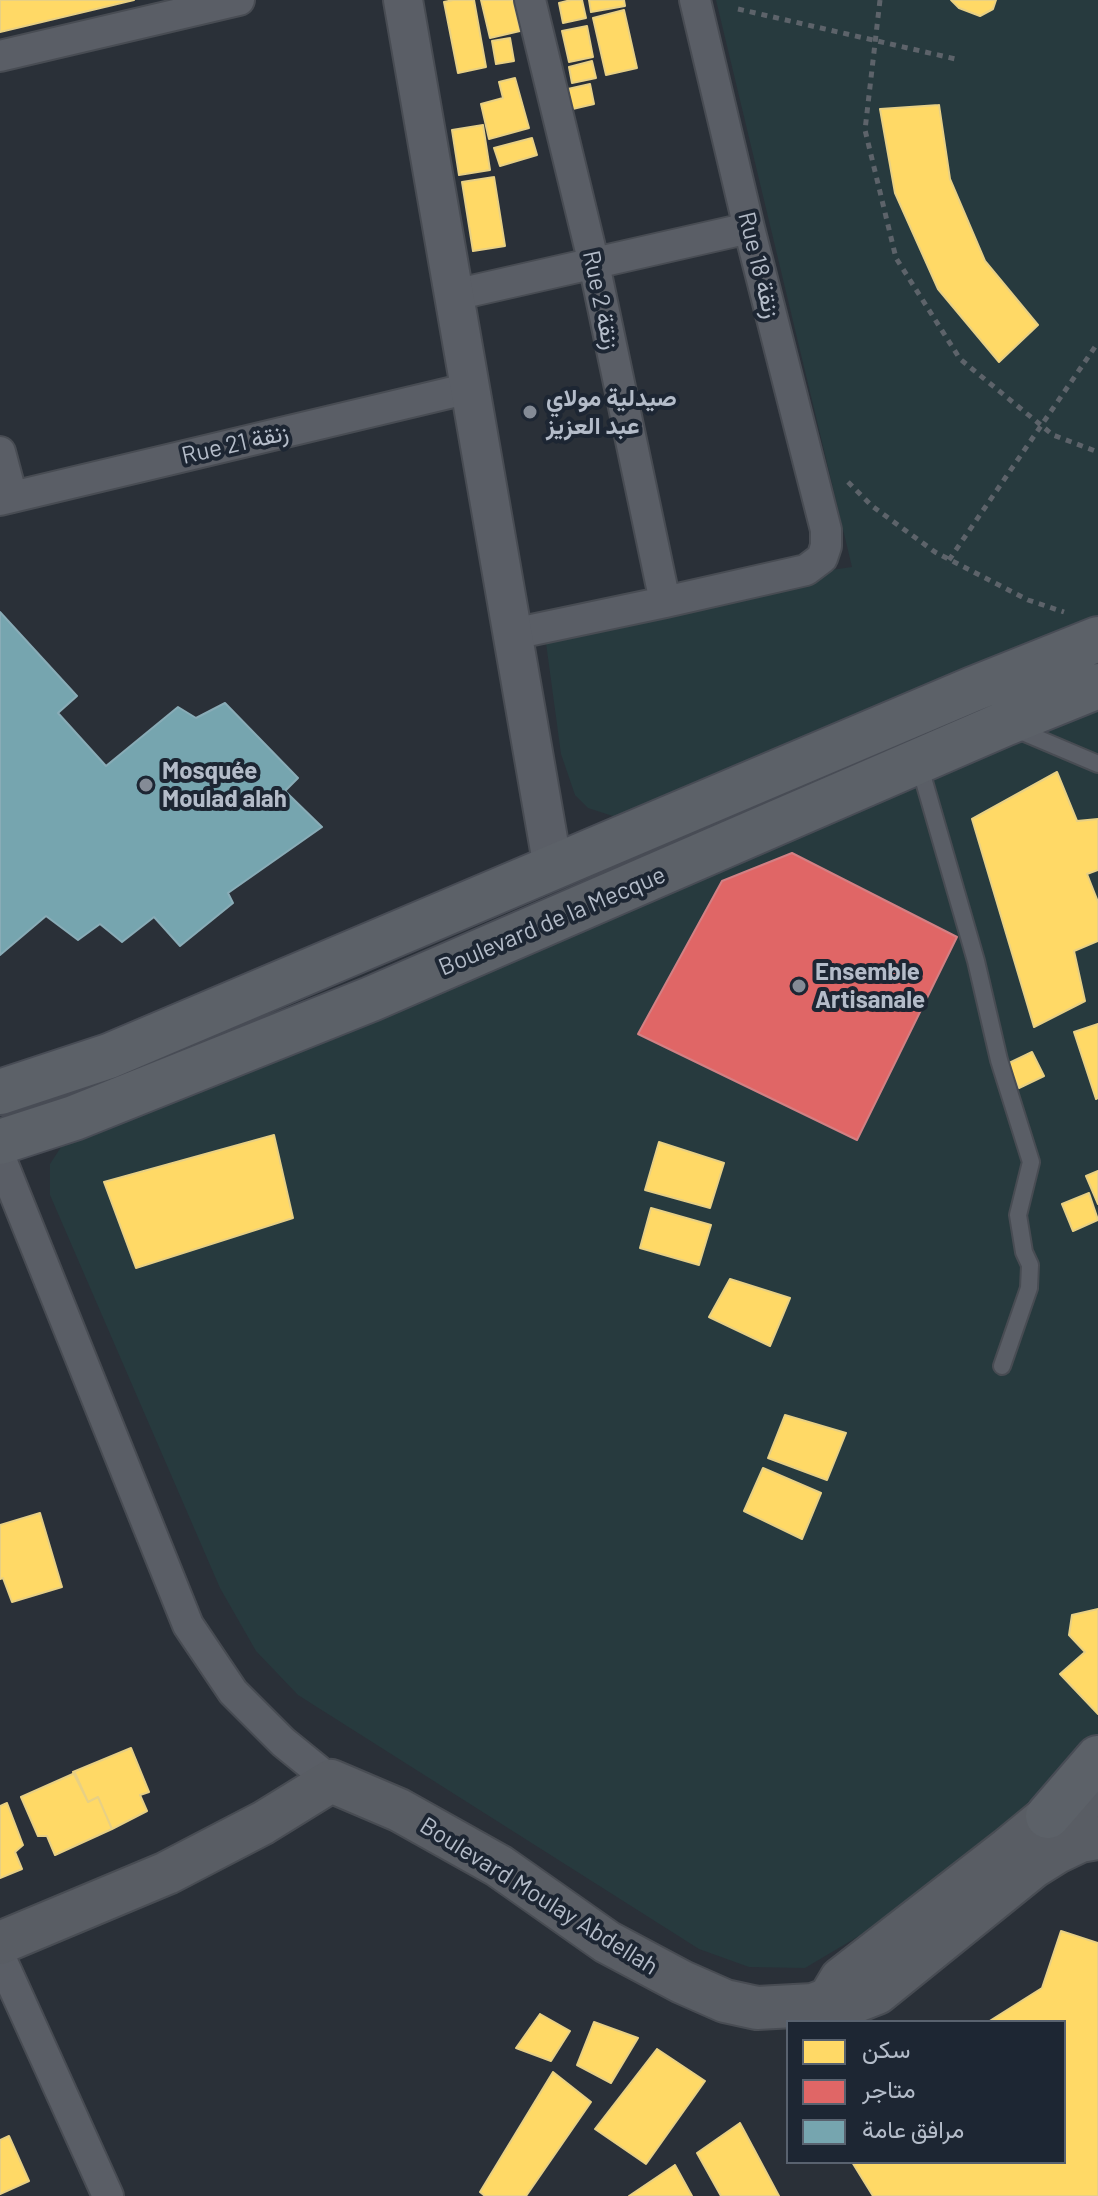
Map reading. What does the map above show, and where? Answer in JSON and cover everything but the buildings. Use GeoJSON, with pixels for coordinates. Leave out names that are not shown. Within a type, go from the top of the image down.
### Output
{"type":"FeatureCollection","features":[{"type":"Feature","properties":{"kind":"main road","name":"Boulevard de la Mecque"},"geometry":{"type":"LineString","coordinates":[[0,1092],[109,1056],[973,689],[1083,626]]}},
{"type":"Feature","properties":{"kind":"main road","name":"Boulevard de la Mecque"},"geometry":{"type":"LineString","coordinates":[[0,1142],[113,1103],[371,999],[1098,686]]}},
{"type":"Feature","properties":{"kind":"main road"},"geometry":{"type":"LineString","coordinates":[[568,862],[599,901]]}},
{"type":"Feature","properties":{"kind":"main road"},"geometry":{"type":"LineString","coordinates":[[512,885],[529,931]]}},
{"type":"Feature","properties":{"kind":"main road"},"geometry":{"type":"LineString","coordinates":[[979,1891],[1098,1758]]}},
{"type":"Feature","properties":{"kind":"main road"},"geometry":{"type":"LineString","coordinates":[[0,1943],[167,1873],[263,1823],[331,1781]]}},
{"type":"Feature","properties":{"kind":"main road","name":"Boulevard Moulay Abdellah"},"geometry":{"type":"LineString","coordinates":[[331,1781],[399,1810],[499,1866],[607,1942],[682,1982],[725,2001],[757,2008],[813,2005],[829,1999],[841,1979],[979,1891]]}},
{"type":"Feature","properties":{"kind":"main road"},"geometry":{"type":"LineString","coordinates":[[1048,1816],[1098,1795]]}},
{"type":"Feature","properties":{"kind":"main road"},"geometry":{"type":"LineString","coordinates":[[979,1891],[1033,1867],[1080,1841],[1098,1838]]}},
{"type":"Feature","properties":{"kind":"street"},"geometry":{"type":"LineString","coordinates":[[0,56],[239,0]]}},
{"type":"Feature","properties":{"kind":"street"},"geometry":{"type":"LineString","coordinates":[[403,0],[513,634],[568,862]]}},
{"type":"Feature","properties":{"kind":"street","name":"Rue 2 زنقة"},"geometry":{"type":"LineString","coordinates":[[530,0],[594,264],[665,602]]}},
{"type":"Feature","properties":{"kind":"street","name":"Rue 18 زنقة"},"geometry":{"type":"LineString","coordinates":[[665,602],[806,570],[822,558],[826,546],[826,530],[695,0]]}},
{"type":"Feature","properties":{"kind":"street"},"geometry":{"type":"LineString","coordinates":[[454,295],[749,228]]}},
{"type":"Feature","properties":{"kind":"street","name":"Rue 21 زنقة"},"geometry":{"type":"LineString","coordinates":[[6,499],[470,388]]}},
{"type":"Feature","properties":{"kind":"street"},"geometry":{"type":"LineString","coordinates":[[0,452],[6,499]]}},
{"type":"Feature","properties":{"kind":"street"},"geometry":{"type":"LineString","coordinates":[[513,634],[665,602]]}},
{"type":"Feature","properties":{"kind":"street"},"geometry":{"type":"LineString","coordinates":[[0,1157],[188,1625],[233,1692],[283,1742],[331,1781]]}},
{"type":"Feature","properties":{"kind":"street"},"geometry":{"type":"LineString","coordinates":[[0,1957],[108,2196]]}},
{"type":"Feature","properties":{"kind":"lane"},"geometry":{"type":"LineString","coordinates":[[1004,724],[1098,764]]}},
{"type":"Feature","properties":{"kind":"lane"},"geometry":{"type":"LineString","coordinates":[[919,762],[976,961],[999,1060],[1031,1162],[1018,1215],[1024,1252],[1030,1265],[1029,1288],[1002,1366]]}},
{"type":"Feature","properties":{"kind":"path"},"geometry":{"type":"LineString","coordinates":[[880,0],[865,130],[896,258],[960,359],[1053,435],[1098,452]]}},
{"type":"Feature","properties":{"kind":"path"},"geometry":{"type":"LineString","coordinates":[[738,9],[960,60]]}},
{"type":"Feature","properties":{"kind":"path"},"geometry":{"type":"LineString","coordinates":[[949,560],[1095,347]]}},
{"type":"Feature","properties":{"kind":"path"},"geometry":{"type":"LineString","coordinates":[[845,479],[872,506],[935,552],[1083,626]]}},
{"type":"Feature","properties":{"kind":"green space"},"geometry":{"type":"Polygon","coordinates":[[[716,0],[1098,0],[1098,623],[622,819],[588,808],[575,795],[561,754],[546,643],[699,589],[852,567],[716,0]]]}},
{"type":"Feature","properties":{"kind":"green space"},"geometry":{"type":"Polygon","coordinates":[[[1098,703],[1098,1748],[955,1879],[805,1968],[749,1967],[699,1949],[298,1695],[256,1651],[220,1588],[50,1195],[50,1164],[63,1144],[1098,703]]]}},
{"type":"Feature","properties":{"kind":"place","name":"صيدلية مولاي عبد العزيز"},"geometry":{"type":"Point","coordinates":[530,412]}},
{"type":"Feature","properties":{"kind":"place","name":"Mosquée Moulad alah"},"geometry":{"type":"Point","coordinates":[146,785]}},
{"type":"Feature","properties":{"kind":"place","name":"Ensemble Artisanale"},"geometry":{"type":"Point","coordinates":[799,986]}}]}
